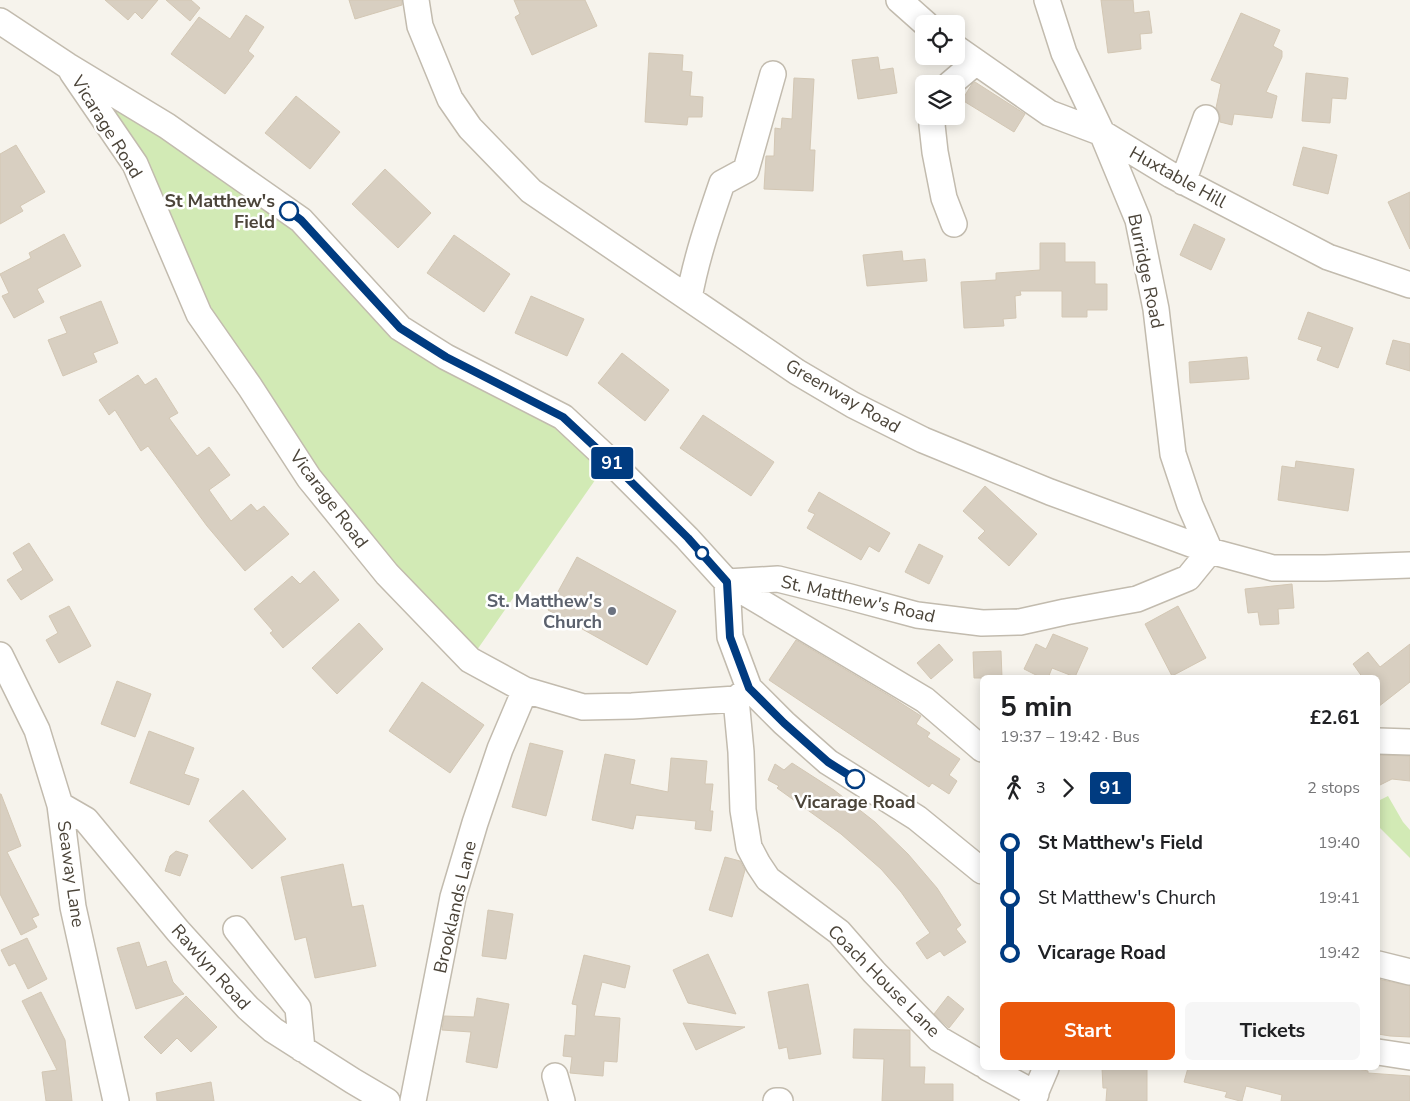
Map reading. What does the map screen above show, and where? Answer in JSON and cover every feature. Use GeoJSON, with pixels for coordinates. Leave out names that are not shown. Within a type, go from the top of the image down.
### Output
{"type":"FeatureCollection","features":[{"type":"Feature","properties":{"kind":"street","name":"Greenway Road"},"geometry":{"type":"LineString","coordinates":[[416,0],[420,26],[450,99],[470,128],[531,191],[796,372],[853,405],[923,440],[1050,492],[1210,551],[1273,568],[1410,565]]}},
{"type":"Feature","properties":{"kind":"street"},"geometry":{"type":"LineString","coordinates":[[899,0],[916,15]]}},
{"type":"Feature","properties":{"kind":"street","name":"Burridge Road"},"geometry":{"type":"LineString","coordinates":[[1047,0],[1064,53],[1102,133],[1138,220],[1156,309],[1173,454],[1190,505],[1210,551]]}},
{"type":"Feature","properties":{"kind":"street"},"geometry":{"type":"LineString","coordinates":[[0,21],[68,66],[167,126],[301,220],[400,328],[446,357],[563,417],[688,538],[727,582],[925,700],[980,747]]}},
{"type":"Feature","properties":{"kind":"street","name":"Huxtable Hill"},"geometry":{"type":"LineString","coordinates":[[965,54],[1049,113],[1102,133],[1183,182],[1328,257],[1410,285]]}},
{"type":"Feature","properties":{"kind":"street"},"geometry":{"type":"LineString","coordinates":[[961,75],[976,62]]}},
{"type":"Feature","properties":{"kind":"street","name":"Vicarage Road"},"geometry":{"type":"LineString","coordinates":[[68,66],[135,164],[199,314],[250,387],[309,478],[387,574],[470,660],[525,690],[583,707],[632,706],[743,694]]}},
{"type":"Feature","properties":{"kind":"street"},"geometry":{"type":"LineString","coordinates":[[688,298],[694,268],[722,183],[746,170],[773,74]]}},
{"type":"Feature","properties":{"kind":"street"},"geometry":{"type":"LineString","coordinates":[[1183,182],[1206,118]]}},
{"type":"Feature","properties":{"kind":"street"},"geometry":{"type":"LineString","coordinates":[[932,125],[944,198],[954,224]]}},
{"type":"Feature","properties":{"kind":"street","name":"St. Matthew's Road"},"geometry":{"type":"LineString","coordinates":[[727,582],[778,580],[916,615],[982,623],[1020,622],[1137,599],[1188,578],[1210,551]]}},
{"type":"Feature","properties":{"kind":"street"},"geometry":{"type":"LineString","coordinates":[[727,582],[730,637],[743,694],[784,723],[828,762],[980,859]]}},
{"type":"Feature","properties":{"kind":"street","name":"Seaway Lane"},"geometry":{"type":"LineString","coordinates":[[0,655],[37,730],[60,805],[73,907],[116,1101]]}},
{"type":"Feature","properties":{"kind":"street","name":"Brooklands Lane"},"geometry":{"type":"LineString","coordinates":[[413,1101],[453,896],[500,749],[525,690]]}},
{"type":"Feature","properties":{"kind":"street","name":"Coach House Lane"},"geometry":{"type":"LineString","coordinates":[[743,694],[741,752],[743,810],[749,847],[758,864],[768,879],[839,932],[874,972],[939,1039],[980,1063]]}},
{"type":"Feature","properties":{"kind":"street"},"geometry":{"type":"LineString","coordinates":[[1380,741],[1410,742]]}},
{"type":"Feature","properties":{"kind":"street","name":"Rawlyn Road"},"geometry":{"type":"LineString","coordinates":[[60,805],[86,820],[178,931],[248,1008],[274,1030],[302,1049],[387,1101]]}},
{"type":"Feature","properties":{"kind":"street"},"geometry":{"type":"LineString","coordinates":[[236,929],[298,1008],[302,1049]]}},
{"type":"Feature","properties":{"kind":"street"},"geometry":{"type":"LineString","coordinates":[[1380,964],[1410,972]]}},
{"type":"Feature","properties":{"kind":"street"},"geometry":{"type":"LineString","coordinates":[[1380,1052],[1410,1058]]}},
{"type":"Feature","properties":{"kind":"street"},"geometry":{"type":"LineString","coordinates":[[991,1070],[1034,1097],[1045,1070]]}},
{"type":"Feature","properties":{"kind":"street"},"geometry":{"type":"LineString","coordinates":[[555,1076],[562,1101]]}},
{"type":"Feature","properties":{"kind":"green space"},"geometry":{"type":"Polygon","coordinates":[[[68,66],[221,163],[400,328],[609,460],[470,660],[250,387],[135,164],[68,66]]]}},
{"type":"Feature","properties":{"kind":"green space"},"geometry":{"type":"Polygon","coordinates":[[[1388,796],[1403,822],[1410,830],[1410,858],[1380,828],[1380,800],[1388,796]]]}},
{"type":"Feature","properties":{"kind":"building"},"geometry":{"type":"Polygon","coordinates":[[[105,0],[158,0],[142,19],[135,12],[128,20],[105,0]]]}},
{"type":"Feature","properties":{"kind":"building"},"geometry":{"type":"Polygon","coordinates":[[[166,0],[191,0],[200,8],[190,21],[166,0]]]}},
{"type":"Feature","properties":{"kind":"building"},"geometry":{"type":"Polygon","coordinates":[[[349,0],[402,0],[402,5],[355,19],[349,0]]]}},
{"type":"Feature","properties":{"kind":"building"},"geometry":{"type":"Polygon","coordinates":[[[514,0],[585,0],[597,26],[532,55],[515,17],[520,14],[514,0]]]}},
{"type":"Feature","properties":{"kind":"building"},"geometry":{"type":"Polygon","coordinates":[[[1101,0],[1133,0],[1134,13],[1149,11],[1152,33],[1140,34],[1141,49],[1108,53],[1101,0]]]}},
{"type":"Feature","properties":{"kind":"building"},"geometry":{"type":"Polygon","coordinates":[[[1241,13],[1280,30],[1273,46],[1282,51],[1282,57],[1266,92],[1277,96],[1272,118],[1234,114],[1232,125],[1220,122],[1220,115],[1216,108],[1221,84],[1211,80],[1241,13]]]}},
{"type":"Feature","properties":{"kind":"building"},"geometry":{"type":"Polygon","coordinates":[[[246,15],[264,27],[248,51],[254,56],[225,94],[171,54],[199,17],[230,39],[246,15]]]}},
{"type":"Feature","properties":{"kind":"building"},"geometry":{"type":"Polygon","coordinates":[[[649,53],[683,55],[682,71],[692,72],[690,96],[703,97],[702,117],[688,117],[687,125],[645,122],[649,53]]]}},
{"type":"Feature","properties":{"kind":"building"},"geometry":{"type":"Polygon","coordinates":[[[878,57],[880,70],[893,68],[897,93],[858,99],[852,60],[878,57]]]}},
{"type":"Feature","properties":{"kind":"building"},"geometry":{"type":"Polygon","coordinates":[[[1306,73],[1348,78],[1346,99],[1332,98],[1330,123],[1302,121],[1306,73]]]}},
{"type":"Feature","properties":{"kind":"building"},"geometry":{"type":"Polygon","coordinates":[[[794,78],[814,79],[810,150],[815,150],[813,191],[764,189],[766,156],[774,156],[775,128],[781,129],[782,118],[792,119],[794,78]]]}},
{"type":"Feature","properties":{"kind":"building"},"geometry":{"type":"Polygon","coordinates":[[[975,82],[1025,114],[1014,132],[965,102],[965,95],[975,82]]]}},
{"type":"Feature","properties":{"kind":"building"},"geometry":{"type":"Polygon","coordinates":[[[296,96],[340,132],[310,169],[265,133],[296,96]]]}},
{"type":"Feature","properties":{"kind":"building"},"geometry":{"type":"Polygon","coordinates":[[[16,145],[45,192],[20,206],[23,211],[0,224],[0,154],[16,145]]]}},
{"type":"Feature","properties":{"kind":"building"},"geometry":{"type":"Polygon","coordinates":[[[1303,147],[1337,155],[1328,194],[1293,185],[1303,147]]]}},
{"type":"Feature","properties":{"kind":"building"},"geometry":{"type":"Polygon","coordinates":[[[385,169],[431,213],[398,248],[352,204],[385,169]]]}},
{"type":"Feature","properties":{"kind":"building"},"geometry":{"type":"Polygon","coordinates":[[[1410,192],[1410,249],[1388,202],[1410,192]]]}},
{"type":"Feature","properties":{"kind":"building"},"geometry":{"type":"Polygon","coordinates":[[[1194,224],[1225,239],[1211,270],[1180,255],[1194,224]]]}},
{"type":"Feature","properties":{"kind":"building"},"geometry":{"type":"Polygon","coordinates":[[[64,234],[81,266],[37,289],[44,302],[14,318],[2,296],[9,293],[0,274],[31,258],[29,253],[64,234]]]}},
{"type":"Feature","properties":{"kind":"building"},"geometry":{"type":"Polygon","coordinates":[[[454,235],[510,274],[484,312],[427,273],[454,235]]]}},
{"type":"Feature","properties":{"kind":"building"},"geometry":{"type":"Polygon","coordinates":[[[1040,243],[1065,243],[1065,262],[1095,262],[1095,284],[1107,284],[1107,310],[1087,310],[1087,317],[1062,317],[1062,291],[1020,291],[1021,295],[1015,296],[1016,318],[1003,319],[1004,326],[964,328],[961,282],[996,280],[996,273],[1040,270],[1040,243]]]}},
{"type":"Feature","properties":{"kind":"building"},"geometry":{"type":"Polygon","coordinates":[[[902,251],[903,261],[925,259],[927,281],[867,286],[863,255],[902,251]]]}},
{"type":"Feature","properties":{"kind":"building"},"geometry":{"type":"Polygon","coordinates":[[[531,296],[584,319],[567,356],[515,333],[531,296]]]}},
{"type":"Feature","properties":{"kind":"building"},"geometry":{"type":"Polygon","coordinates":[[[101,301],[118,343],[93,353],[97,362],[63,376],[48,340],[67,333],[60,317],[101,301]]]}},
{"type":"Feature","properties":{"kind":"building"},"geometry":{"type":"Polygon","coordinates":[[[1308,312],[1353,328],[1338,368],[1317,360],[1322,347],[1298,339],[1308,312]]]}},
{"type":"Feature","properties":{"kind":"building"},"geometry":{"type":"Polygon","coordinates":[[[1393,340],[1410,344],[1410,371],[1386,364],[1393,340]]]}},
{"type":"Feature","properties":{"kind":"building"},"geometry":{"type":"Polygon","coordinates":[[[622,353],[669,390],[645,421],[598,383],[622,353]]]}},
{"type":"Feature","properties":{"kind":"building"},"geometry":{"type":"Polygon","coordinates":[[[1247,357],[1249,379],[1190,383],[1189,362],[1247,357]]]}},
{"type":"Feature","properties":{"kind":"building"},"geometry":{"type":"Polygon","coordinates":[[[138,375],[145,385],[156,378],[178,413],[169,418],[197,456],[209,447],[230,475],[209,490],[231,521],[251,504],[257,511],[264,506],[289,534],[245,571],[207,526],[148,446],[141,451],[115,410],[109,415],[99,400],[138,375]]]}},
{"type":"Feature","properties":{"kind":"building"},"geometry":{"type":"Polygon","coordinates":[[[703,415],[774,462],[751,496],[680,448],[703,415]]]}},
{"type":"Feature","properties":{"kind":"building"},"geometry":{"type":"Polygon","coordinates":[[[1296,461],[1354,469],[1348,511],[1278,500],[1282,466],[1295,468],[1296,461]]]}},
{"type":"Feature","properties":{"kind":"building"},"geometry":{"type":"Polygon","coordinates":[[[985,486],[1037,534],[1009,566],[978,538],[985,531],[963,511],[985,486]]]}},
{"type":"Feature","properties":{"kind":"building"},"geometry":{"type":"Polygon","coordinates":[[[819,492],[890,533],[879,552],[869,546],[861,560],[807,528],[815,514],[808,511],[819,492]]]}},
{"type":"Feature","properties":{"kind":"building"},"geometry":{"type":"Polygon","coordinates":[[[29,543],[53,580],[21,600],[7,580],[23,570],[13,553],[29,543]]]}},
{"type":"Feature","properties":{"kind":"building"},"geometry":{"type":"Polygon","coordinates":[[[919,544],[943,556],[929,584],[905,572],[919,544]]]}},
{"type":"Feature","properties":{"kind":"building","name":"St. Matthew's Church"},"geometry":{"type":"Polygon","coordinates":[[[577,557],[676,611],[647,665],[548,610],[577,557]]]}},
{"type":"Feature","properties":{"kind":"building"},"geometry":{"type":"Polygon","coordinates":[[[314,571],[339,600],[283,648],[270,633],[273,631],[254,609],[292,576],[300,584],[314,571]]]}},
{"type":"Feature","properties":{"kind":"building"},"geometry":{"type":"Polygon","coordinates":[[[1292,584],[1294,608],[1278,609],[1279,624],[1260,625],[1258,612],[1248,613],[1245,589],[1292,584]]]}},
{"type":"Feature","properties":{"kind":"building"},"geometry":{"type":"Polygon","coordinates":[[[69,606],[91,646],[59,663],[46,640],[58,633],[49,616],[69,606]]]}},
{"type":"Feature","properties":{"kind":"building"},"geometry":{"type":"Polygon","coordinates":[[[1178,606],[1206,658],[1171,675],[1145,624],[1178,606]]]}},
{"type":"Feature","properties":{"kind":"building"},"geometry":{"type":"Polygon","coordinates":[[[359,623],[383,649],[337,694],[312,668],[359,623]]]}},
{"type":"Feature","properties":{"kind":"building"},"geometry":{"type":"Polygon","coordinates":[[[1053,634],[1088,648],[1076,675],[1070,675],[1052,668],[1049,675],[1036,675],[1024,669],[1036,644],[1046,649],[1053,634]]]}},
{"type":"Feature","properties":{"kind":"building"},"geometry":{"type":"Polygon","coordinates":[[[796,640],[921,716],[916,724],[930,733],[927,737],[960,759],[949,775],[957,781],[949,794],[932,783],[929,787],[769,680],[796,640]]]}},
{"type":"Feature","properties":{"kind":"building"},"geometry":{"type":"Polygon","coordinates":[[[939,644],[953,660],[931,679],[917,663],[939,644]]]}},
{"type":"Feature","properties":{"kind":"building"},"geometry":{"type":"Polygon","coordinates":[[[1410,644],[1410,682],[1380,705],[1380,675],[1361,675],[1353,664],[1368,652],[1380,667],[1410,644]]]}},
{"type":"Feature","properties":{"kind":"building"},"geometry":{"type":"Polygon","coordinates":[[[1001,651],[1002,675],[980,675],[980,678],[974,678],[973,652],[1001,651]]]}},
{"type":"Feature","properties":{"kind":"building"},"geometry":{"type":"Polygon","coordinates":[[[117,681],[151,694],[135,737],[101,724],[117,681]]]}},
{"type":"Feature","properties":{"kind":"building"},"geometry":{"type":"Polygon","coordinates":[[[422,682],[484,725],[450,773],[389,731],[422,682]]]}},
{"type":"Feature","properties":{"kind":"building"},"geometry":{"type":"Polygon","coordinates":[[[149,731],[194,748],[184,774],[199,779],[189,805],[130,783],[149,731]]]}},
{"type":"Feature","properties":{"kind":"building"},"geometry":{"type":"Polygon","coordinates":[[[530,743],[563,751],[546,816],[512,807],[530,743]]]}},
{"type":"Feature","properties":{"kind":"building"},"geometry":{"type":"Polygon","coordinates":[[[605,754],[635,760],[630,784],[668,792],[671,758],[707,761],[705,784],[713,784],[710,811],[713,811],[711,831],[695,829],[696,821],[636,815],[633,829],[592,820],[605,754]]]}},
{"type":"Feature","properties":{"kind":"building"},"geometry":{"type":"Polygon","coordinates":[[[1380,755],[1410,756],[1410,781],[1392,779],[1380,785],[1380,755]]]}},
{"type":"Feature","properties":{"kind":"building"},"geometry":{"type":"Polygon","coordinates":[[[792,763],[834,790],[875,822],[908,854],[937,888],[961,925],[956,929],[966,942],[944,956],[940,951],[927,959],[916,943],[930,933],[901,892],[881,869],[841,834],[777,788],[779,786],[768,780],[775,764],[784,770],[792,763]]]}},
{"type":"Feature","properties":{"kind":"building"},"geometry":{"type":"Polygon","coordinates":[[[243,790],[286,839],[252,869],[209,821],[243,790]]]}},
{"type":"Feature","properties":{"kind":"building"},"geometry":{"type":"Polygon","coordinates":[[[0,794],[21,846],[7,852],[39,915],[32,918],[37,927],[21,935],[0,894],[0,794]]]}},
{"type":"Feature","properties":{"kind":"building"},"geometry":{"type":"Polygon","coordinates":[[[176,851],[188,855],[180,876],[165,871],[170,856],[176,851]]]}},
{"type":"Feature","properties":{"kind":"building"},"geometry":{"type":"Polygon","coordinates":[[[725,857],[740,861],[745,870],[732,917],[709,910],[725,857]]]}},
{"type":"Feature","properties":{"kind":"building"},"geometry":{"type":"Polygon","coordinates":[[[343,864],[352,907],[363,905],[376,966],[315,978],[306,937],[295,940],[281,877],[343,864]]]}},
{"type":"Feature","properties":{"kind":"building"},"geometry":{"type":"Polygon","coordinates":[[[488,910],[513,914],[506,959],[482,956],[488,910]]]}},
{"type":"Feature","properties":{"kind":"building"},"geometry":{"type":"Polygon","coordinates":[[[27,938],[47,979],[28,989],[15,963],[9,966],[1,950],[27,938]]]}},
{"type":"Feature","properties":{"kind":"building"},"geometry":{"type":"Polygon","coordinates":[[[139,942],[147,967],[166,961],[173,982],[184,994],[136,1009],[117,948],[139,942]]]}},
{"type":"Feature","properties":{"kind":"building"},"geometry":{"type":"Polygon","coordinates":[[[708,954],[736,1014],[688,1003],[673,970],[708,954]]]}},
{"type":"Feature","properties":{"kind":"building"},"geometry":{"type":"Polygon","coordinates":[[[584,955],[630,966],[625,988],[602,982],[594,1016],[620,1018],[617,1062],[604,1061],[603,1076],[570,1073],[572,1057],[563,1056],[565,1035],[575,1036],[577,1005],[572,1004],[584,955]]]}},
{"type":"Feature","properties":{"kind":"building"},"geometry":{"type":"Polygon","coordinates":[[[1380,979],[1410,986],[1410,1037],[1380,1034],[1380,979]]]}},
{"type":"Feature","properties":{"kind":"building"},"geometry":{"type":"Polygon","coordinates":[[[808,984],[821,1054],[789,1059],[787,1047],[779,1049],[768,992],[808,984]]]}},
{"type":"Feature","properties":{"kind":"building"},"geometry":{"type":"Polygon","coordinates":[[[41,992],[65,1040],[72,1101],[46,1101],[42,1072],[57,1070],[22,1001],[41,992]]]}},
{"type":"Feature","properties":{"kind":"building"},"geometry":{"type":"Polygon","coordinates":[[[186,996],[217,1027],[191,1052],[177,1038],[161,1054],[144,1037],[186,996]]]}},
{"type":"Feature","properties":{"kind":"building"},"geometry":{"type":"Polygon","coordinates":[[[948,996],[964,1009],[949,1028],[934,1014],[948,996]]]}},
{"type":"Feature","properties":{"kind":"building"},"geometry":{"type":"Polygon","coordinates":[[[477,998],[509,1004],[497,1068],[466,1062],[471,1032],[442,1030],[444,1016],[474,1017],[477,998]]]}},
{"type":"Feature","properties":{"kind":"building"},"geometry":{"type":"Polygon","coordinates":[[[683,1023],[745,1027],[696,1050],[683,1023]]]}},
{"type":"Feature","properties":{"kind":"building"},"geometry":{"type":"Polygon","coordinates":[[[854,1029],[910,1030],[910,1067],[925,1067],[924,1084],[953,1084],[953,1101],[882,1101],[884,1059],[853,1058],[854,1029]]]}},
{"type":"Feature","properties":{"kind":"building"},"geometry":{"type":"Polygon","coordinates":[[[1102,1070],[1147,1070],[1147,1101],[1106,1101],[1107,1088],[1103,1088],[1102,1070]]]}},
{"type":"Feature","properties":{"kind":"building"},"geometry":{"type":"Polygon","coordinates":[[[1187,1070],[1363,1070],[1368,1071],[1368,1073],[1410,1076],[1410,1101],[1281,1101],[1282,1095],[1246,1086],[1242,1101],[1240,1101],[1225,1097],[1227,1092],[1184,1082],[1187,1070]]]}},
{"type":"Feature","properties":{"kind":"building"},"geometry":{"type":"Polygon","coordinates":[[[211,1082],[214,1101],[157,1101],[156,1093],[211,1082]]]}},
{"type":"Feature","properties":{"kind":"bus line","name":"91"},"geometry":{"type":"LineString","coordinates":[[289,211],[301,220],[400,328],[446,357],[563,417],[688,538],[727,582],[730,637],[749,688],[784,723],[828,762],[855,779]]}},
{"type":"Feature","properties":{"kind":"place","name":"St Matthew's Field"},"geometry":{"type":"Point","coordinates":[289,211]}},
{"type":"Feature","properties":{"kind":"place","name":"St. Matthew's Church"},"geometry":{"type":"Point","coordinates":[612,611]}},
{"type":"Feature","properties":{"kind":"place","name":"Vicarage Road"},"geometry":{"type":"Point","coordinates":[855,779]}}]}
